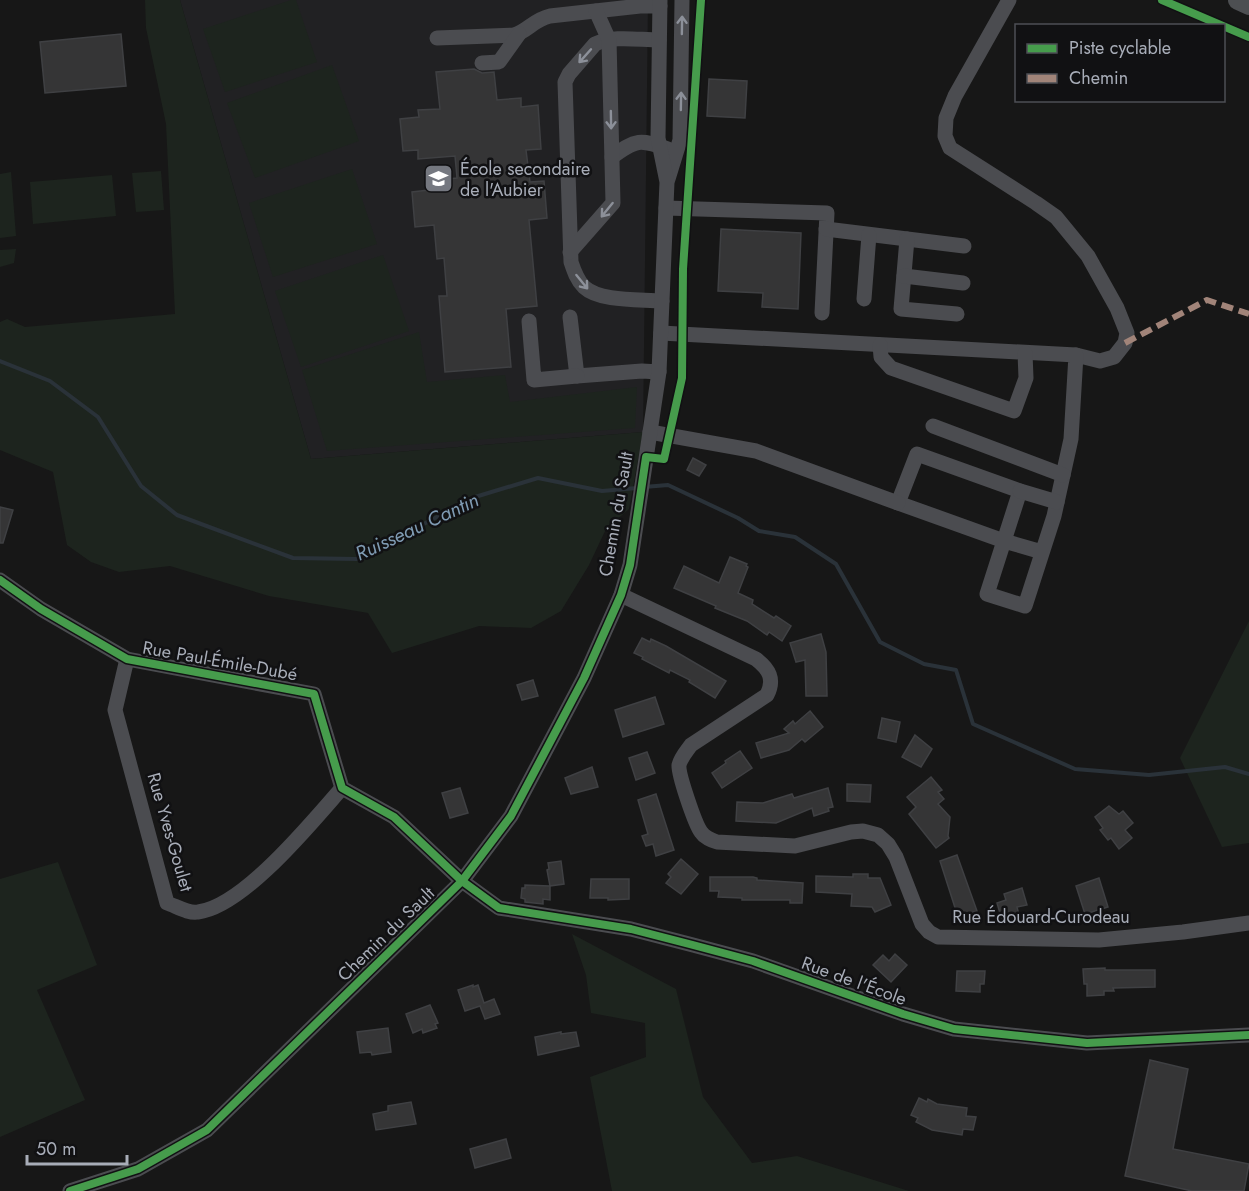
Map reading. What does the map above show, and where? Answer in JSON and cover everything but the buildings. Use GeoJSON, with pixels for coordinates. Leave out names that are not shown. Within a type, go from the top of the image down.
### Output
{"type":"FeatureCollection","features":[{"type":"Feature","properties":{"kind":"main road"},"geometry":{"type":"LineString","coordinates":[[1238,0],[1249,5]]}},
{"type":"Feature","properties":{"kind":"street","name":"Chemin du Sault"},"geometry":{"type":"LineString","coordinates":[[667,182],[680,140],[682,0]]}},
{"type":"Feature","properties":{"kind":"street"},"geometry":{"type":"LineString","coordinates":[[660,333],[1076,355],[1100,361],[1114,357],[1125,343],[1127,333],[1118,308],[1088,256],[1056,217],[950,148],[945,136],[946,118],[955,96],[1009,0]]}},
{"type":"Feature","properties":{"kind":"street","name":"Chemin du Sault"},"geometry":{"type":"LineString","coordinates":[[70,1191],[138,1169],[207,1130],[462,881],[511,816],[584,678],[621,595],[630,565],[659,372],[667,182],[659,146],[660,3]]}},
{"type":"Feature","properties":{"kind":"street"},"geometry":{"type":"LineString","coordinates":[[482,63],[499,62],[519,34],[542,18],[660,3]]}},
{"type":"Feature","properties":{"kind":"street"},"geometry":{"type":"LineString","coordinates":[[570,252],[613,203],[609,40],[596,11]]}},
{"type":"Feature","properties":{"kind":"street"},"geometry":{"type":"LineString","coordinates":[[437,38],[519,34]]}},
{"type":"Feature","properties":{"kind":"street"},"geometry":{"type":"LineString","coordinates":[[659,40],[623,39],[595,44],[569,74],[565,82],[570,252],[576,277],[585,288],[600,296],[662,301]]}},
{"type":"Feature","properties":{"kind":"street"},"geometry":{"type":"LineString","coordinates":[[612,157],[635,142],[642,141],[676,153]]}},
{"type":"Feature","properties":{"kind":"street"},"geometry":{"type":"LineString","coordinates":[[666,208],[827,213],[822,313]]}},
{"type":"Feature","properties":{"kind":"street"},"geometry":{"type":"LineString","coordinates":[[826,229],[964,246]]}},
{"type":"Feature","properties":{"kind":"street"},"geometry":{"type":"LineString","coordinates":[[864,299],[869,235]]}},
{"type":"Feature","properties":{"kind":"street"},"geometry":{"type":"LineString","coordinates":[[907,239],[901,309],[957,314]]}},
{"type":"Feature","properties":{"kind":"street"},"geometry":{"type":"LineString","coordinates":[[904,276],[963,283]]}},
{"type":"Feature","properties":{"kind":"street"},"geometry":{"type":"LineString","coordinates":[[570,316],[577,376]]}},
{"type":"Feature","properties":{"kind":"street"},"geometry":{"type":"LineString","coordinates":[[529,321],[534,380],[642,371],[659,372]]}},
{"type":"Feature","properties":{"kind":"street"},"geometry":{"type":"LineString","coordinates":[[880,345],[882,357],[891,368],[1014,411],[1026,378],[1025,353]]}},
{"type":"Feature","properties":{"kind":"street"},"geometry":{"type":"LineString","coordinates":[[1020,491],[987,594],[1025,606],[1057,502],[1071,439],[1076,355]]}},
{"type":"Feature","properties":{"kind":"street"},"geometry":{"type":"LineString","coordinates":[[933,426],[1063,475]]}},
{"type":"Feature","properties":{"kind":"street"},"geometry":{"type":"LineString","coordinates":[[650,432],[756,452],[1004,541],[1042,552]]}},
{"type":"Feature","properties":{"kind":"street"},"geometry":{"type":"LineString","coordinates":[[898,503],[917,454],[1057,502]]}},
{"type":"Feature","properties":{"kind":"street","name":"Rue Paul-Émile-Dubé"},"geometry":{"type":"LineString","coordinates":[[0,580],[41,609],[127,659],[314,693],[342,788]]}},
{"type":"Feature","properties":{"kind":"street","name":"Rue Édouard-Curodeau"},"geometry":{"type":"LineString","coordinates":[[621,595],[756,659],[771,674],[772,686],[767,695],[691,745],[683,754],[679,767],[681,779],[701,832],[709,839],[717,842],[795,846],[851,832],[863,831],[878,836],[888,844],[896,857],[922,924],[938,937],[1099,940],[1183,933],[1249,923]]}},
{"type":"Feature","properties":{"kind":"street","name":"Rue Yves-Goulet"},"geometry":{"type":"LineString","coordinates":[[127,659],[115,710],[167,903],[196,913],[226,903],[281,855],[342,788]]}},
{"type":"Feature","properties":{"kind":"street"},"geometry":{"type":"LineString","coordinates":[[342,788],[394,817],[462,881]]}},
{"type":"Feature","properties":{"kind":"street","name":"Rue de l'École"},"geometry":{"type":"LineString","coordinates":[[462,881],[499,908],[631,929],[693,945],[753,961],[903,1014],[954,1029],[1086,1043],[1249,1035]]}},
{"type":"Feature","properties":{"kind":"shaded area"},"geometry":{"type":"Polygon","coordinates":[[[145,0],[180,0],[311,459],[643,432],[629,509],[606,529],[589,565],[561,611],[531,628],[479,626],[392,653],[368,613],[269,596],[170,566],[119,572],[91,562],[67,545],[53,472],[0,450],[0,322],[7,319],[25,327],[175,314],[166,124],[146,28],[145,0]]]}},
{"type":"Feature","properties":{"kind":"shaded area","name":"École secondaire de l'Aubier"},"geometry":{"type":"Polygon","coordinates":[[[180,0],[648,0],[643,432],[311,459],[180,0]]]}},
{"type":"Feature","properties":{"kind":"shaded area"},"geometry":{"type":"Polygon","coordinates":[[[296,0],[317,62],[225,92],[203,29],[296,0]]]}},
{"type":"Feature","properties":{"kind":"shaded area"},"geometry":{"type":"Polygon","coordinates":[[[332,65],[359,141],[255,178],[227,103],[332,65]]]}},
{"type":"Feature","properties":{"kind":"shaded area"},"geometry":{"type":"Polygon","coordinates":[[[352,169],[377,244],[273,277],[249,203],[352,169]]]}},
{"type":"Feature","properties":{"kind":"shaded area"},"geometry":{"type":"Polygon","coordinates":[[[161,171],[164,210],[136,212],[132,173],[161,171]]]}},
{"type":"Feature","properties":{"kind":"shaded area"},"geometry":{"type":"Polygon","coordinates":[[[11,172],[16,236],[0,238],[0,174],[11,172]]]}},
{"type":"Feature","properties":{"kind":"shaded area"},"geometry":{"type":"Polygon","coordinates":[[[112,175],[116,216],[33,224],[30,182],[112,175]]]}},
{"type":"Feature","properties":{"kind":"shaded area"},"geometry":{"type":"Polygon","coordinates":[[[16,249],[14,263],[0,267],[0,250],[16,249]]]}},
{"type":"Feature","properties":{"kind":"shaded area"},"geometry":{"type":"Polygon","coordinates":[[[383,255],[409,331],[301,367],[275,291],[383,255]]]}},
{"type":"Feature","properties":{"kind":"shaded area"},"geometry":{"type":"Polygon","coordinates":[[[419,332],[427,382],[505,375],[510,402],[637,387],[635,428],[327,451],[302,370],[419,332]]]}},
{"type":"Feature","properties":{"kind":"shaded area"},"geometry":{"type":"Polygon","coordinates":[[[1249,621],[1249,843],[1222,847],[1180,758],[1249,621]]]}},
{"type":"Feature","properties":{"kind":"shaded area"},"geometry":{"type":"Polygon","coordinates":[[[58,862],[97,965],[37,990],[85,1100],[0,1137],[0,879],[58,862]]]}},
{"type":"Feature","properties":{"kind":"shaded area"},"geometry":{"type":"Polygon","coordinates":[[[572,934],[676,989],[703,1097],[752,1163],[797,1156],[909,1191],[612,1191],[590,1077],[646,1057],[645,1023],[591,1013],[586,975],[572,934]]]}},
{"type":"Feature","properties":{"kind":"waterway","name":"Ruisseau Cantin"},"geometry":{"type":"LineString","coordinates":[[0,361],[50,381],[98,417],[141,486],[177,515],[293,558],[357,559],[475,497],[538,478],[602,491],[637,488]]}},
{"type":"Feature","properties":{"kind":"waterway","name":"Ruisseau Cantin"},"geometry":{"type":"LineString","coordinates":[[644,487],[668,485],[738,518],[759,531],[795,537],[836,564],[880,642],[924,664],[956,670],[973,724],[1075,769],[1149,775],[1225,767],[1249,774]]}},
{"type":"Feature","properties":{"kind":"marked path"},"geometry":{"type":"LineString","coordinates":[[1125,343],[1207,300],[1249,314]]}},
{"type":"Feature","properties":{"kind":"cycle path"},"geometry":{"type":"LineString","coordinates":[[70,1191],[138,1169],[207,1130],[462,881],[511,816],[584,678],[621,595],[630,565],[646,457],[664,459],[682,378],[683,269],[701,0]]}},
{"type":"Feature","properties":{"kind":"cycle path"},"geometry":{"type":"LineString","coordinates":[[1162,0],[1218,24]]}},
{"type":"Feature","properties":{"kind":"cycle path"},"geometry":{"type":"LineString","coordinates":[[1225,27],[1249,37]]}},
{"type":"Feature","properties":{"kind":"cycle path"},"geometry":{"type":"LineString","coordinates":[[0,580],[41,609],[127,659],[314,694],[342,788],[394,817],[462,881],[499,908],[631,929],[693,945],[753,961],[903,1014],[954,1029],[1087,1043],[1249,1035]]}},
{"type":"Feature","properties":{"kind":"place","name":"École secondaire de l'Aubier"},"geometry":{"type":"Point","coordinates":[439,179]}}]}
